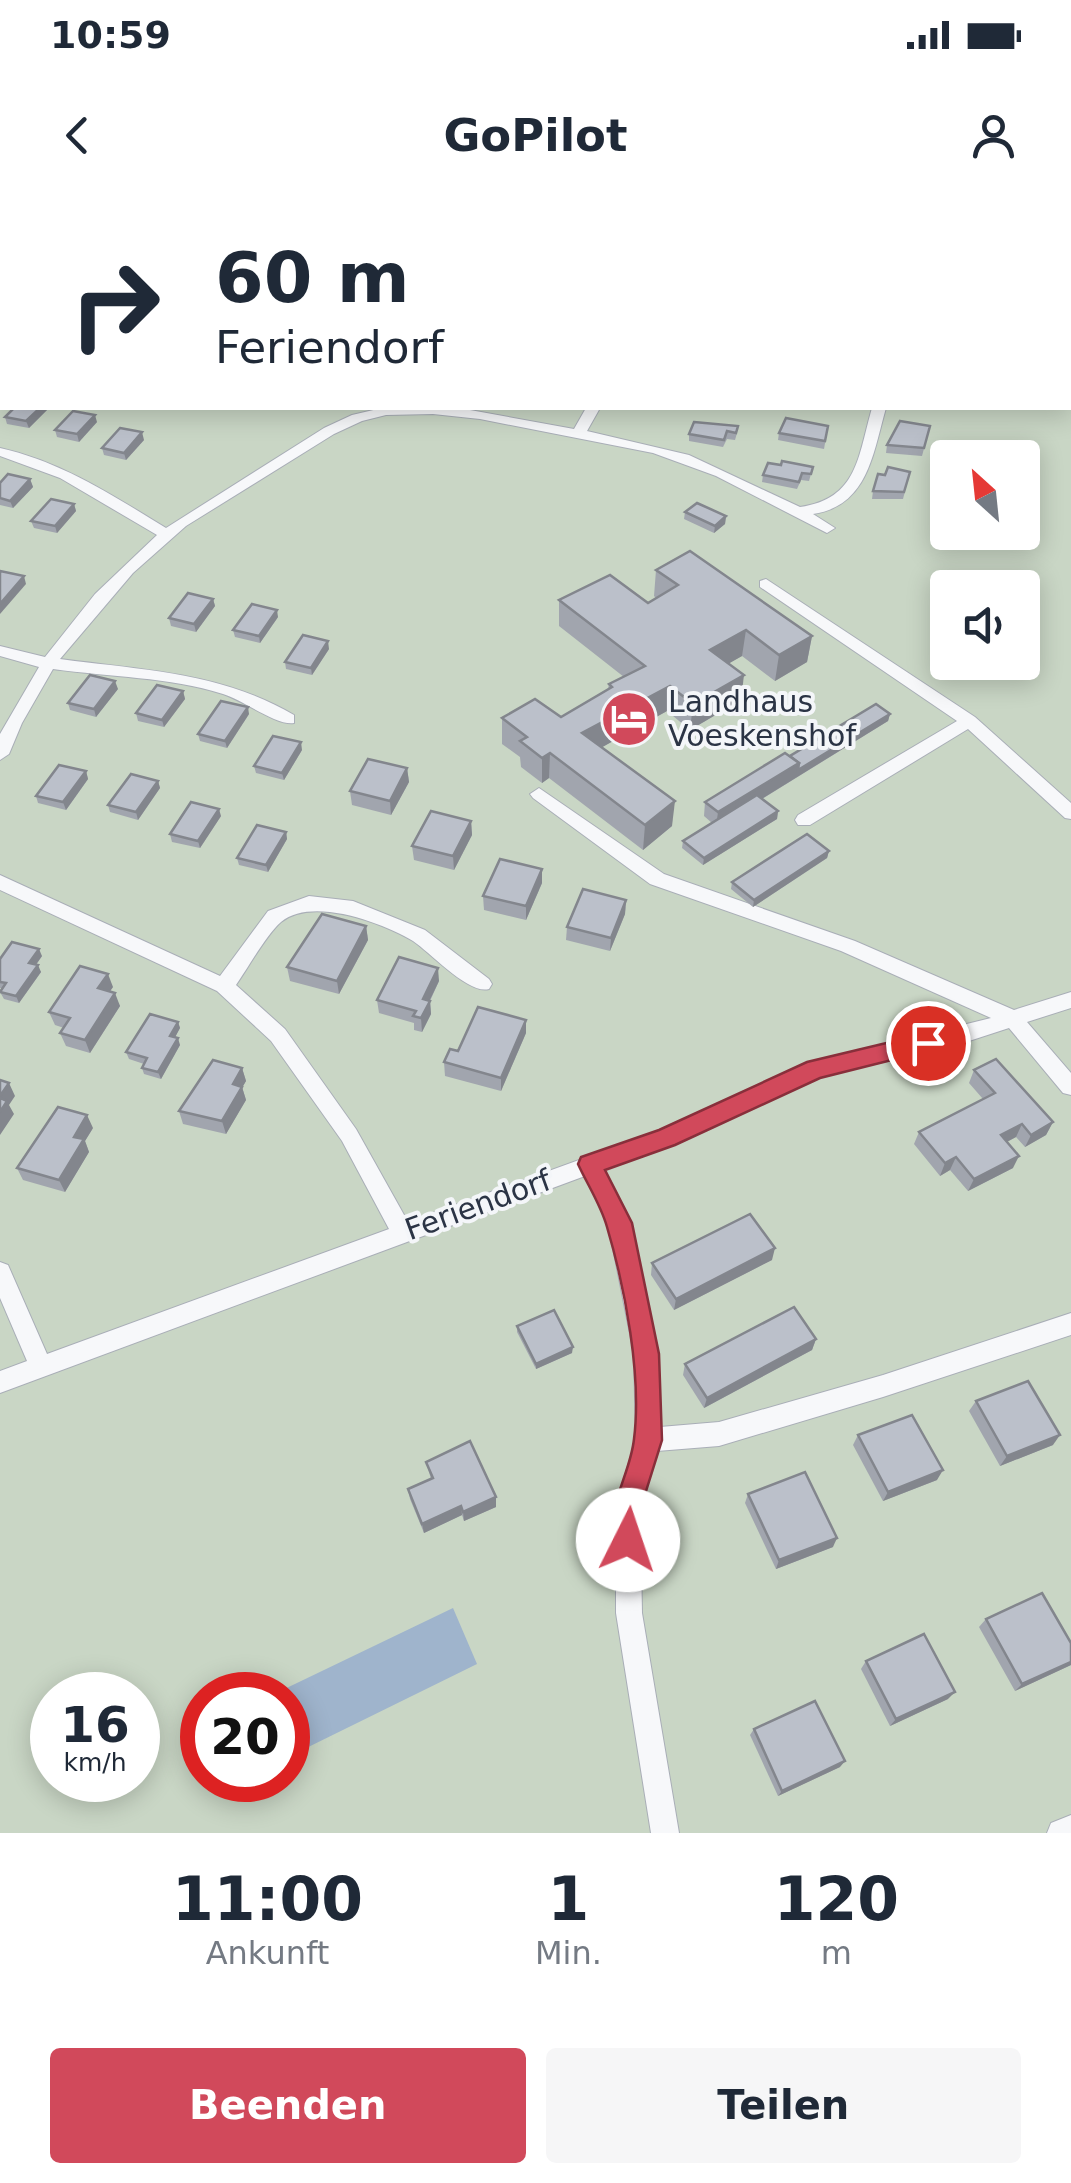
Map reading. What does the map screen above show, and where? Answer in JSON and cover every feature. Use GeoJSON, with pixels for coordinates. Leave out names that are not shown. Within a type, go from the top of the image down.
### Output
{"type":"FeatureCollection","features":[{"type":"Feature","properties":{"kind":"lane"},"geometry":{"type":"LineString","coordinates":[[0,754],[10,726],[51,664],[129,569],[168,535],[348,414],[404,410]]}},
{"type":"Feature","properties":{"kind":"lane"},"geometry":{"type":"LineString","coordinates":[[435,410],[488,416],[680,456],[827,528]]}},
{"type":"Feature","properties":{"kind":"lane"},"geometry":{"type":"LineString","coordinates":[[578,434],[592,410]]}},
{"type":"Feature","properties":{"kind":"lane"},"geometry":{"type":"LineString","coordinates":[[796,512],[819,511],[843,502],[855,486],[878,410]]}},
{"type":"Feature","properties":{"kind":"lane"},"geometry":{"type":"LineString","coordinates":[[0,452],[19,455],[56,472],[168,535]]}},
{"type":"Feature","properties":{"kind":"lane"},"geometry":{"type":"LineString","coordinates":[[766,584],[970,721],[1071,812]]}},
{"type":"Feature","properties":{"kind":"lane"},"geometry":{"type":"LineString","coordinates":[[0,651],[51,664],[144,671],[222,686],[271,706],[288,719]]}},
{"type":"Feature","properties":{"kind":"lane"},"geometry":{"type":"LineString","coordinates":[[804,820],[970,721]]}},
{"type":"Feature","properties":{"kind":"lane"},"geometry":{"type":"LineString","coordinates":[[539,794],[656,879],[848,946],[1012,1018],[1070,1087]]}},
{"type":"Feature","properties":{"kind":"lane"},"geometry":{"type":"LineString","coordinates":[[0,882],[224,986],[278,1035],[350,1135],[402,1232]]}},
{"type":"Feature","properties":{"kind":"lane"},"geometry":{"type":"LineString","coordinates":[[224,986],[275,916],[308,903],[353,908],[418,935],[482,984]]}},
{"type":"Feature","properties":{"kind":"lane","name":"Feriendorf"},"geometry":{"type":"LineString","coordinates":[[0,1382],[667,1138],[816,1069],[966,1034],[1071,1000]]}},
{"type":"Feature","properties":{"kind":"lane"},"geometry":{"type":"LineString","coordinates":[[590,1164],[619,1223],[646,1354],[648,1440],[628,1504],[629,1614],[665,1833]]}},
{"type":"Feature","properties":{"kind":"lane"},"geometry":{"type":"LineString","coordinates":[[0,1272],[42,1366]]}},
{"type":"Feature","properties":{"kind":"lane"},"geometry":{"type":"LineString","coordinates":[[648,1440],[719,1434],[883,1386],[1071,1324]]}},
{"type":"Feature","properties":{"kind":"lane"},"geometry":{"type":"LineString","coordinates":[[1061,1833],[1071,1829]]}},
{"type":"Feature","properties":{"kind":"green space"},"geometry":{"type":"Polygon","coordinates":[[[0,410],[1071,410],[1071,1833],[0,1833],[0,410]]]}},
{"type":"Feature","properties":{"kind":"water"},"geometry":{"type":"Polygon","coordinates":[[[453,1608],[477,1664],[310,1746],[310,1677],[453,1608]]]}},
{"type":"Feature","properties":{"kind":"building"},"geometry":{"type":"Polygon","coordinates":[[[12,410],[38,410],[26,421],[5,417],[12,410]]]}},
{"type":"Feature","properties":{"kind":"building"},"geometry":{"type":"Polygon","coordinates":[[[73,411],[95,415],[77,434],[55,430],[73,411]]]}},
{"type":"Feature","properties":{"kind":"building"},"geometry":{"type":"Polygon","coordinates":[[[786,418],[828,426],[825,441],[779,433],[786,418]]]}},
{"type":"Feature","properties":{"kind":"building"},"geometry":{"type":"Polygon","coordinates":[[[900,421],[930,426],[924,448],[887,445],[900,421]]]}},
{"type":"Feature","properties":{"kind":"building"},"geometry":{"type":"Polygon","coordinates":[[[694,422],[738,426],[736,433],[727,431],[724,440],[689,434],[694,422]]]}},
{"type":"Feature","properties":{"kind":"building"},"geometry":{"type":"Polygon","coordinates":[[[120,428],[142,432],[124,453],[102,448],[120,428]]]}},
{"type":"Feature","properties":{"kind":"building"},"geometry":{"type":"Polygon","coordinates":[[[782,461],[813,467],[811,474],[802,473],[799,482],[763,475],[768,463],[781,465],[782,461]]]}},
{"type":"Feature","properties":{"kind":"building"},"geometry":{"type":"Polygon","coordinates":[[[888,467],[910,472],[904,492],[873,491],[878,474],[885,475],[888,467]]]}},
{"type":"Feature","properties":{"kind":"building"},"geometry":{"type":"Polygon","coordinates":[[[8,474],[30,479],[10,501],[0,498],[0,483],[8,474]]]}},
{"type":"Feature","properties":{"kind":"building"},"geometry":{"type":"Polygon","coordinates":[[[51,499],[74,504],[55,526],[31,521],[51,499]]]}},
{"type":"Feature","properties":{"kind":"building"},"geometry":{"type":"Polygon","coordinates":[[[697,503],[726,516],[715,526],[685,512],[697,503]]]}},
{"type":"Feature","properties":{"kind":"building"},"geometry":{"type":"Polygon","coordinates":[[[690,551],[812,636],[779,655],[746,630],[710,650],[744,675],[693,704],[670,686],[582,733],[675,801],[645,825],[550,753],[542,758],[520,741],[527,737],[502,718],[535,699],[561,717],[612,687],[609,684],[645,666],[559,600],[610,575],[648,603],[678,585],[656,570],[690,551]]]}},
{"type":"Feature","properties":{"kind":"building"},"geometry":{"type":"Polygon","coordinates":[[[0,571],[24,576],[0,604],[0,571]]]}},
{"type":"Feature","properties":{"kind":"building"},"geometry":{"type":"Polygon","coordinates":[[[188,593],[213,599],[194,624],[169,618],[188,593]]]}},
{"type":"Feature","properties":{"kind":"building"},"geometry":{"type":"Polygon","coordinates":[[[252,604],[277,610],[259,636],[233,630],[252,604]]]}},
{"type":"Feature","properties":{"kind":"building"},"geometry":{"type":"Polygon","coordinates":[[[303,635],[328,641],[311,668],[285,662],[303,635]]]}},
{"type":"Feature","properties":{"kind":"building"},"geometry":{"type":"Polygon","coordinates":[[[90,675],[115,681],[94,709],[68,703],[90,675]]]}},
{"type":"Feature","properties":{"kind":"building"},"geometry":{"type":"Polygon","coordinates":[[[157,685],[183,691],[162,720],[136,713],[157,685]]]}},
{"type":"Feature","properties":{"kind":"building"},"geometry":{"type":"Polygon","coordinates":[[[221,701],[248,707],[225,741],[198,734],[221,701]]]}},
{"type":"Feature","properties":{"kind":"building"},"geometry":{"type":"Polygon","coordinates":[[[876,704],[890,714],[798,770],[799,763],[790,756],[876,704]]]}},
{"type":"Feature","properties":{"kind":"building"},"geometry":{"type":"Polygon","coordinates":[[[273,736],[301,742],[282,773],[254,766],[273,736]]]}},
{"type":"Feature","properties":{"kind":"building"},"geometry":{"type":"Polygon","coordinates":[[[785,753],[799,763],[718,812],[705,802],[785,753]]]}},
{"type":"Feature","properties":{"kind":"building"},"geometry":{"type":"Polygon","coordinates":[[[368,759],[407,768],[390,801],[350,791],[368,759]]]}},
{"type":"Feature","properties":{"kind":"building"},"geometry":{"type":"Polygon","coordinates":[[[59,765],[86,771],[63,802],[36,796],[59,765]]]}},
{"type":"Feature","properties":{"kind":"building"},"geometry":{"type":"Polygon","coordinates":[[[131,774],[158,781],[136,812],[108,805],[131,774]]]}},
{"type":"Feature","properties":{"kind":"building"},"geometry":{"type":"Polygon","coordinates":[[[757,795],[778,811],[704,858],[683,841],[757,795]]]}},
{"type":"Feature","properties":{"kind":"building"},"geometry":{"type":"Polygon","coordinates":[[[191,802],[219,809],[198,841],[170,834],[191,802]]]}},
{"type":"Feature","properties":{"kind":"building"},"geometry":{"type":"Polygon","coordinates":[[[431,811],[471,821],[453,856],[412,846],[431,811]]]}},
{"type":"Feature","properties":{"kind":"building"},"geometry":{"type":"Polygon","coordinates":[[[257,825],[286,832],[266,865],[237,858],[257,825]]]}},
{"type":"Feature","properties":{"kind":"building"},"geometry":{"type":"Polygon","coordinates":[[[807,834],[829,851],[754,900],[732,882],[807,834]]]}},
{"type":"Feature","properties":{"kind":"building"},"geometry":{"type":"Polygon","coordinates":[[[500,859],[542,869],[526,906],[483,896],[500,859]]]}},
{"type":"Feature","properties":{"kind":"building"},"geometry":{"type":"Polygon","coordinates":[[[583,889],[626,900],[611,938],[567,927],[583,889]]]}},
{"type":"Feature","properties":{"kind":"building"},"geometry":{"type":"Polygon","coordinates":[[[322,914],[366,926],[337,981],[287,967],[322,914]]]}},
{"type":"Feature","properties":{"kind":"building"},"geometry":{"type":"Polygon","coordinates":[[[12,942],[39,949],[29,963],[38,965],[16,996],[0,992],[6,983],[0,982],[0,959],[12,942]]]}},
{"type":"Feature","properties":{"kind":"building"},"geometry":{"type":"Polygon","coordinates":[[[399,957],[438,968],[423,999],[430,1001],[421,1018],[413,1016],[416,1011],[377,1000],[399,957]]]}},
{"type":"Feature","properties":{"kind":"building"},"geometry":{"type":"Polygon","coordinates":[[[80,966],[108,974],[98,988],[115,993],[85,1040],[60,1033],[70,1018],[49,1012],[80,966]]]}},
{"type":"Feature","properties":{"kind":"building"},"geometry":{"type":"Polygon","coordinates":[[[478,1007],[526,1020],[501,1078],[444,1062],[450,1049],[458,1051],[478,1007]]]}},
{"type":"Feature","properties":{"kind":"building"},"geometry":{"type":"Polygon","coordinates":[[[150,1014],[178,1022],[170,1036],[178,1038],[158,1072],[142,1068],[147,1058],[126,1052],[150,1014]]]}},
{"type":"Feature","properties":{"kind":"building"},"geometry":{"type":"Polygon","coordinates":[[[996,1059],[1053,1122],[1031,1135],[1022,1124],[1001,1135],[1019,1156],[974,1179],[956,1157],[945,1163],[919,1132],[995,1093],[974,1070],[996,1059]]]}},
{"type":"Feature","properties":{"kind":"building"},"geometry":{"type":"Polygon","coordinates":[[[213,1060],[242,1068],[233,1084],[242,1087],[222,1121],[179,1111],[213,1060]]]}},
{"type":"Feature","properties":{"kind":"building"},"geometry":{"type":"Polygon","coordinates":[[[0,1080],[9,1083],[0,1096],[0,1080]]]}},
{"type":"Feature","properties":{"kind":"building"},"geometry":{"type":"Polygon","coordinates":[[[58,1107],[87,1115],[74,1137],[84,1139],[59,1180],[17,1168],[58,1107]]]}},
{"type":"Feature","properties":{"kind":"building"},"geometry":{"type":"Polygon","coordinates":[[[750,1214],[775,1248],[676,1299],[652,1263],[750,1214]]]}},
{"type":"Feature","properties":{"kind":"building"},"geometry":{"type":"Polygon","coordinates":[[[794,1307],[816,1339],[707,1398],[685,1364],[794,1307]]]}},
{"type":"Feature","properties":{"kind":"building"},"geometry":{"type":"Polygon","coordinates":[[[554,1310],[573,1347],[536,1364],[517,1326],[554,1310]]]}},
{"type":"Feature","properties":{"kind":"building"},"geometry":{"type":"Polygon","coordinates":[[[1028,1381],[1060,1435],[1007,1456],[976,1401],[1028,1381]]]}},
{"type":"Feature","properties":{"kind":"building"},"geometry":{"type":"Polygon","coordinates":[[[912,1415],[943,1470],[888,1492],[858,1435],[912,1415]]]}},
{"type":"Feature","properties":{"kind":"building"},"geometry":{"type":"Polygon","coordinates":[[[470,1441],[496,1497],[463,1512],[461,1506],[422,1524],[408,1489],[433,1478],[426,1462],[470,1441]]]}},
{"type":"Feature","properties":{"kind":"building"},"geometry":{"type":"Polygon","coordinates":[[[805,1472],[837,1538],[779,1560],[748,1494],[805,1472]]]}},
{"type":"Feature","properties":{"kind":"building"},"geometry":{"type":"Polygon","coordinates":[[[1042,1593],[1071,1643],[1071,1662],[1022,1684],[986,1619],[1042,1593]]]}},
{"type":"Feature","properties":{"kind":"building"},"geometry":{"type":"Polygon","coordinates":[[[924,1634],[955,1692],[896,1719],[866,1661],[924,1634]]]}},
{"type":"Feature","properties":{"kind":"building"},"geometry":{"type":"Polygon","coordinates":[[[815,1701],[845,1761],[782,1791],[754,1729],[815,1701]]]}},
{"type":"Feature","properties":{"kind":"place","name":"Landhaus Voeskenshof"},"geometry":{"type":"Point","coordinates":[629,719]}},
{"type":"Feature","properties":{"kind":"route"},"geometry":{"type":"LineString","coordinates":[[628,1540],[628,1504],[648,1440],[646,1354],[619,1223],[590,1164],[667,1138],[816,1069],[928,1043]]}}]}
